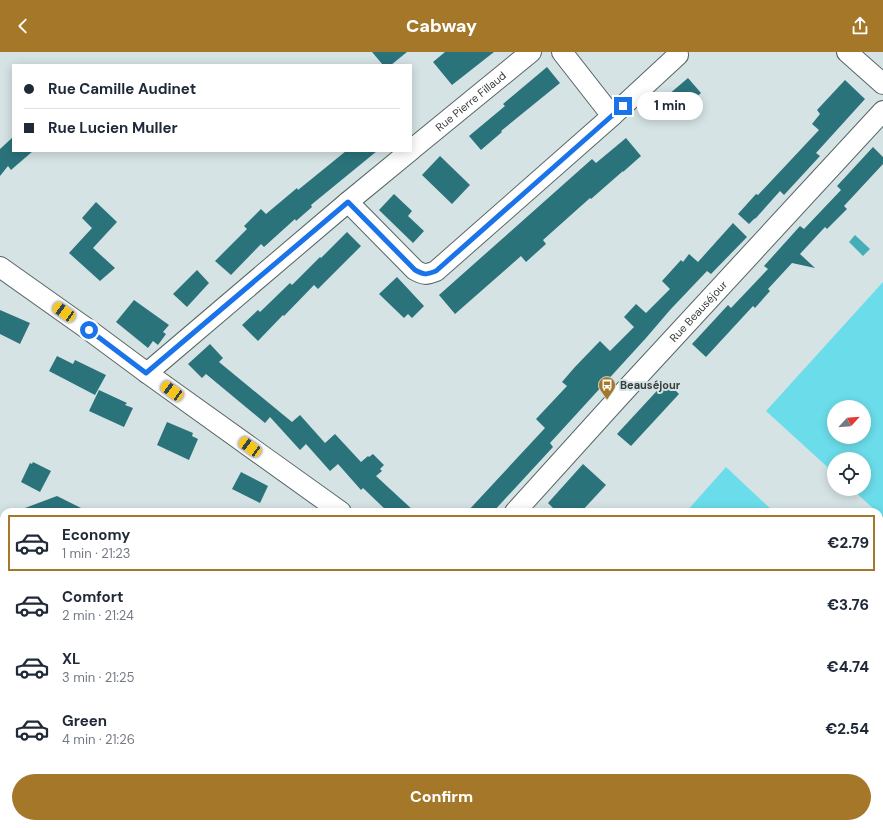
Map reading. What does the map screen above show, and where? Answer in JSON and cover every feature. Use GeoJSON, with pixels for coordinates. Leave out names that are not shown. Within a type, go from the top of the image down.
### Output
{"type":"FeatureCollection","features":[{"type":"Feature","properties":{"kind":"street","name":"Rue Pierre Fillaud"},"geometry":{"type":"LineString","coordinates":[[412,150],[531,52]]}},
{"type":"Feature","properties":{"kind":"street"},"geometry":{"type":"LineString","coordinates":[[562,52],[612,116]]}},
{"type":"Feature","properties":{"kind":"street"},"geometry":{"type":"LineString","coordinates":[[847,52],[883,84]]}},
{"type":"Feature","properties":{"kind":"street"},"geometry":{"type":"LineString","coordinates":[[348,202],[415,270],[423,275],[430,274],[436,271],[678,56]]}},
{"type":"Feature","properties":{"kind":"street","name":"Rue Beauséjour"},"geometry":{"type":"LineString","coordinates":[[519,508],[883,111]]}},
{"type":"Feature","properties":{"kind":"street","name":"Rue Pierre Fillaud"},"geometry":{"type":"LineString","coordinates":[[146,373],[348,202],[410,152]]}},
{"type":"Feature","properties":{"kind":"street"},"geometry":{"type":"LineString","coordinates":[[0,267],[335,508]]}},
{"type":"Feature","properties":{"kind":"shaded area"},"geometry":{"type":"Polygon","coordinates":[[[855,235],[870,249],[863,256],[849,242],[855,235]]]}},
{"type":"Feature","properties":{"kind":"shaded area"},"geometry":{"type":"Polygon","coordinates":[[[883,282],[883,508],[873,508],[860,496],[871,496],[871,452],[827,452],[827,467],[766,411],[883,282]]]}},
{"type":"Feature","properties":{"kind":"shaded area"},"geometry":{"type":"Polygon","coordinates":[[[726,467],[770,508],[690,508],[726,467]]]}},
{"type":"Feature","properties":{"kind":"building"},"geometry":{"type":"Polygon","coordinates":[[[372,52],[407,52],[392,64],[382,64],[372,52]]]}},
{"type":"Feature","properties":{"kind":"building"},"geometry":{"type":"Polygon","coordinates":[[[445,52],[494,52],[452,85],[433,62],[445,52]]]}},
{"type":"Feature","properties":{"kind":"building"},"geometry":{"type":"Polygon","coordinates":[[[547,67],[560,83],[501,131],[502,132],[481,150],[469,136],[505,106],[503,104],[547,67]]]}},
{"type":"Feature","properties":{"kind":"building"},"geometry":{"type":"Polygon","coordinates":[[[688,78],[701,93],[681,111],[668,95],[688,78]]]}},
{"type":"Feature","properties":{"kind":"building"},"geometry":{"type":"Polygon","coordinates":[[[845,80],[865,99],[816,153],[820,156],[784,195],[780,191],[749,224],[738,214],[756,194],[758,195],[819,130],[812,124],[820,114],[817,110],[845,80]]]}},
{"type":"Feature","properties":{"kind":"building"},"geometry":{"type":"Polygon","coordinates":[[[12,138],[12,152],[32,152],[11,170],[8,166],[0,176],[0,149],[12,138]]]}},
{"type":"Feature","properties":{"kind":"building"},"geometry":{"type":"Polygon","coordinates":[[[626,138],[641,156],[591,199],[590,198],[543,240],[546,244],[526,262],[521,256],[455,314],[439,295],[592,159],[596,163],[626,138]]]}},
{"type":"Feature","properties":{"kind":"building"},"geometry":{"type":"Polygon","coordinates":[[[873,147],[883,157],[883,164],[844,206],[847,209],[827,229],[825,227],[800,254],[815,268],[792,263],[768,289],[770,291],[755,308],[753,306],[706,357],[692,344],[728,305],[731,308],[768,269],[764,266],[800,226],[804,229],[841,190],[837,186],[873,147]]]}},
{"type":"Feature","properties":{"kind":"building"},"geometry":{"type":"Polygon","coordinates":[[[345,152],[376,152],[311,205],[312,207],[296,221],[295,219],[264,247],[261,244],[231,275],[215,261],[247,229],[244,226],[261,209],[266,214],[297,188],[298,190],[345,152]]]}},
{"type":"Feature","properties":{"kind":"building"},"geometry":{"type":"Polygon","coordinates":[[[440,156],[470,185],[452,204],[422,175],[440,156]]]}},
{"type":"Feature","properties":{"kind":"building"},"geometry":{"type":"Polygon","coordinates":[[[394,194],[412,211],[408,216],[424,231],[413,243],[379,210],[394,194]]]}},
{"type":"Feature","properties":{"kind":"building"},"geometry":{"type":"Polygon","coordinates":[[[96,202],[117,222],[93,248],[115,268],[100,281],[69,253],[92,228],[82,218],[96,202]]]}},
{"type":"Feature","properties":{"kind":"building"},"geometry":{"type":"Polygon","coordinates":[[[733,223],[747,237],[711,274],[707,271],[670,310],[550,443],[553,447],[497,508],[471,508],[545,428],[536,419],[567,386],[562,382],[574,368],[600,341],[610,351],[634,327],[624,317],[636,304],[646,313],[670,289],[662,281],[681,260],[683,262],[689,254],[698,262],[733,223]]]}},
{"type":"Feature","properties":{"kind":"building"},"geometry":{"type":"Polygon","coordinates":[[[347,232],[361,246],[318,289],[314,285],[258,341],[242,325],[258,310],[260,312],[290,283],[292,285],[347,232]]]}},
{"type":"Feature","properties":{"kind":"building"},"geometry":{"type":"Polygon","coordinates":[[[197,270],[209,283],[187,307],[173,294],[197,270]]]}},
{"type":"Feature","properties":{"kind":"building"},"geometry":{"type":"Polygon","coordinates":[[[397,277],[424,306],[412,318],[408,314],[404,318],[379,294],[397,277]]]}},
{"type":"Feature","properties":{"kind":"building"},"geometry":{"type":"Polygon","coordinates":[[[134,300],[169,325],[163,332],[166,334],[158,345],[153,341],[148,348],[116,322],[134,300]]]}},
{"type":"Feature","properties":{"kind":"building"},"geometry":{"type":"Polygon","coordinates":[[[0,310],[30,323],[20,344],[0,334],[0,310]]]}},
{"type":"Feature","properties":{"kind":"building"},"geometry":{"type":"Polygon","coordinates":[[[210,344],[223,358],[219,362],[292,422],[300,415],[325,443],[335,434],[361,462],[373,454],[384,465],[380,469],[382,471],[376,476],[411,508],[384,508],[363,488],[361,490],[338,464],[330,471],[306,444],[300,450],[270,417],[265,423],[206,374],[202,378],[188,364],[210,344]]]}},
{"type":"Feature","properties":{"kind":"building"},"geometry":{"type":"Polygon","coordinates":[[[57,356],[73,364],[75,360],[106,375],[95,395],[49,371],[57,356]]]}},
{"type":"Feature","properties":{"kind":"building"},"geometry":{"type":"Polygon","coordinates":[[[666,381],[679,394],[631,446],[617,434],[666,381]]]}},
{"type":"Feature","properties":{"kind":"building"},"geometry":{"type":"Polygon","coordinates":[[[99,390],[127,403],[125,405],[133,408],[124,427],[89,411],[99,390]]]}},
{"type":"Feature","properties":{"kind":"building"},"geometry":{"type":"Polygon","coordinates":[[[167,422],[193,433],[192,436],[198,439],[189,460],[157,445],[167,422]]]}},
{"type":"Feature","properties":{"kind":"building"},"geometry":{"type":"Polygon","coordinates":[[[33,462],[51,471],[40,492],[21,482],[30,463],[32,464],[33,462]]]}},
{"type":"Feature","properties":{"kind":"building"},"geometry":{"type":"Polygon","coordinates":[[[583,464],[606,485],[585,508],[553,508],[548,503],[583,464]]]}},
{"type":"Feature","properties":{"kind":"building"},"geometry":{"type":"Polygon","coordinates":[[[241,472],[268,486],[260,503],[232,489],[241,472]]]}},
{"type":"Feature","properties":{"kind":"building"},"geometry":{"type":"Polygon","coordinates":[[[57,496],[81,508],[25,508],[57,496]]]}},
{"type":"Feature","properties":{"kind":"place","name":"Beauséjour"},"geometry":{"type":"Point","coordinates":[607,400]}},
{"type":"Feature","properties":{"kind":"route"},"geometry":{"type":"LineString","coordinates":[[89,330],[146,373],[348,202],[415,270],[423,275],[430,274],[436,271],[623,106]]}}]}
